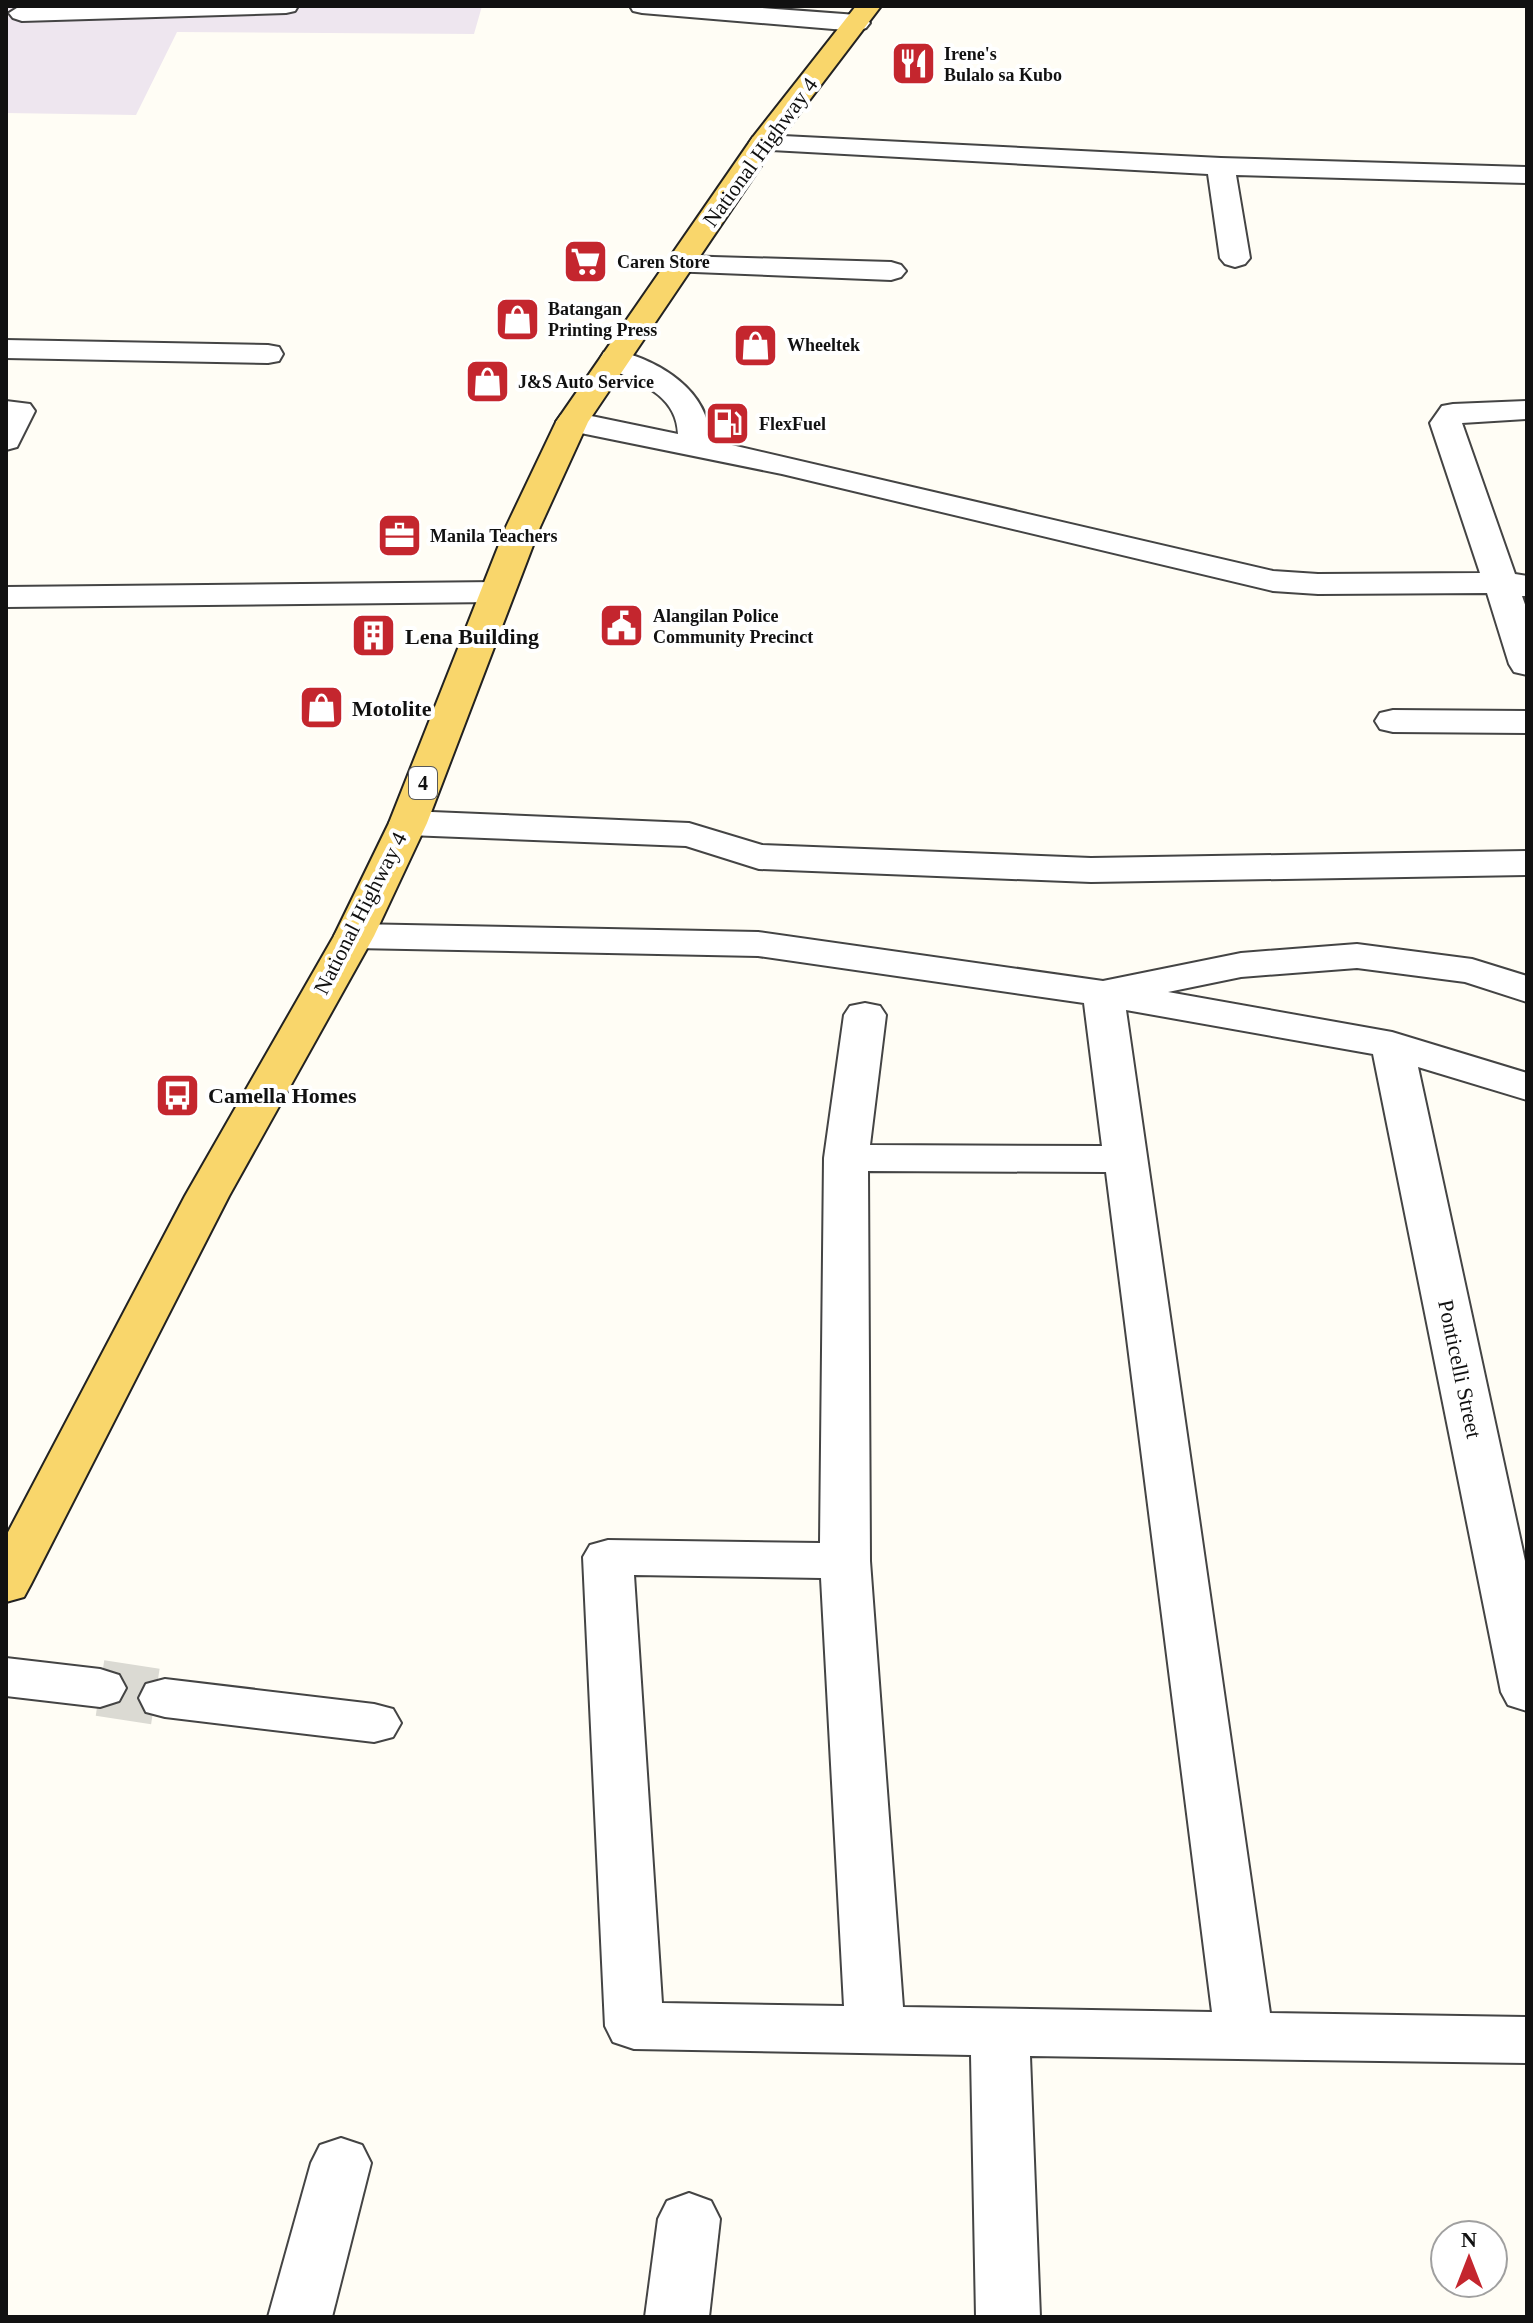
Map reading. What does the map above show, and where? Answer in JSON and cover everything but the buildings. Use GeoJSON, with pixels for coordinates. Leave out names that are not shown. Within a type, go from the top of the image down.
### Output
{"type":"FeatureCollection","features":[{"type":"Feature","properties":{"kind":"main road","name":"National Highway 4"},"geometry":{"type":"LineString","coordinates":[[6,1584],[207,1196],[354,936],[408,823],[497,592],[572,422],[763,143],[863,15]]}},
{"type":"Feature","properties":{"kind":"street"},"geometry":{"type":"LineString","coordinates":[[22,13],[286,6]]}},
{"type":"Feature","properties":{"kind":"street"},"geometry":{"type":"LineString","coordinates":[[642,6],[863,15]]}},
{"type":"Feature","properties":{"kind":"street"},"geometry":{"type":"LineString","coordinates":[[763,143],[1221,166],[1527,175]]}},
{"type":"Feature","properties":{"kind":"street"},"geometry":{"type":"LineString","coordinates":[[1221,166],[1235,258]]}},
{"type":"Feature","properties":{"kind":"street"},"geometry":{"type":"LineString","coordinates":[[679,265],[891,271]]}},
{"type":"Feature","properties":{"kind":"street"},"geometry":{"type":"LineString","coordinates":[[6,349],[268,354]]}},
{"type":"Feature","properties":{"kind":"street"},"geometry":{"type":"LineString","coordinates":[[615,359],[663,384],[681,399],[692,417],[694,444]]}},
{"type":"Feature","properties":{"kind":"street"},"geometry":{"type":"LineString","coordinates":[[6,410],[19,411],[6,440]]}},
{"type":"Feature","properties":{"kind":"street"},"geometry":{"type":"LineString","coordinates":[[1527,410],[1453,413],[1446,423],[1514,584],[1527,664]]}},
{"type":"Feature","properties":{"kind":"street"},"geometry":{"type":"LineString","coordinates":[[572,422],[694,444],[1273,581],[1318,584],[1514,584]]}},
{"type":"Feature","properties":{"kind":"street"},"geometry":{"type":"LineString","coordinates":[[6,597],[497,592]]}},
{"type":"Feature","properties":{"kind":"street"},"geometry":{"type":"LineString","coordinates":[[1393,721],[1527,722]]}},
{"type":"Feature","properties":{"kind":"street"},"geometry":{"type":"LineString","coordinates":[[408,823],[689,835],[759,857],[1091,870],[1527,863]]}},
{"type":"Feature","properties":{"kind":"street"},"geometry":{"type":"LineString","coordinates":[[354,936],[758,944],[1103,993],[1392,1045],[1527,1087]]}},
{"type":"Feature","properties":{"kind":"street"},"geometry":{"type":"LineString","coordinates":[[1103,993],[1241,965],[1357,956],[1472,971],[1527,990]]}},
{"type":"Feature","properties":{"kind":"street"},"geometry":{"type":"LineString","coordinates":[[1103,993],[1244,2035]]}},
{"type":"Feature","properties":{"kind":"street"},"geometry":{"type":"LineString","coordinates":[[865,1015],[846,1158],[845,1561],[875,2030]]}},
{"type":"Feature","properties":{"kind":"street","name":"Ponticelli Street"},"geometry":{"type":"LineString","coordinates":[[1392,1045],[1527,1692]]}},
{"type":"Feature","properties":{"kind":"street"},"geometry":{"type":"LineString","coordinates":[[846,1158],[1126,1159]]}},
{"type":"Feature","properties":{"kind":"street"},"geometry":{"type":"LineString","coordinates":[[845,1561],[608,1557],[634,2026],[1527,2040]]}},
{"type":"Feature","properties":{"kind":"street"},"geometry":{"type":"LineString","coordinates":[[6,1677],[100,1688]]}},
{"type":"Feature","properties":{"kind":"street"},"geometry":{"type":"LineString","coordinates":[[165,1698],[374,1723]]}},
{"type":"Feature","properties":{"kind":"street"},"geometry":{"type":"LineString","coordinates":[[1000,2031],[1008,2317]]}},
{"type":"Feature","properties":{"kind":"street"},"geometry":{"type":"LineString","coordinates":[[300,2317],[341,2163]]}},
{"type":"Feature","properties":{"kind":"street"},"geometry":{"type":"LineString","coordinates":[[677,2317],[689,2219]]}},
{"type":"Feature","properties":{"kind":"shaded area"},"geometry":{"type":"Polygon","coordinates":[[[6,6],[482,6],[474,34],[177,32],[136,115],[6,113],[6,6]]]}},
{"type":"Feature","properties":{"kind":"tunnel"},"geometry":{"type":"LineString","coordinates":[[100,1688],[165,1698]]}},
{"type":"Feature","properties":{"kind":"place","name":"Irene's Bulalo sa Kubo"},"geometry":{"type":"Point","coordinates":[913,64]}},
{"type":"Feature","properties":{"kind":"place","name":"Caren Store"},"geometry":{"type":"Point","coordinates":[586,262]}},
{"type":"Feature","properties":{"kind":"place","name":"Batangan Printing Press"},"geometry":{"type":"Point","coordinates":[517,319]}},
{"type":"Feature","properties":{"kind":"place","name":"Wheeltek"},"geometry":{"type":"Point","coordinates":[756,345]}},
{"type":"Feature","properties":{"kind":"place","name":"J&S Auto Service"},"geometry":{"type":"Point","coordinates":[487,382]}},
{"type":"Feature","properties":{"kind":"place","name":"FlexFuel"},"geometry":{"type":"Point","coordinates":[728,424]}},
{"type":"Feature","properties":{"kind":"place","name":"Manila Teachers"},"geometry":{"type":"Point","coordinates":[399,536]}},
{"type":"Feature","properties":{"kind":"place","name":"Alangilan Police Community Precinct"},"geometry":{"type":"Point","coordinates":[622,626]}},
{"type":"Feature","properties":{"kind":"place","name":"Lena Building"},"geometry":{"type":"Point","coordinates":[374,636]}},
{"type":"Feature","properties":{"kind":"place","name":"Motolite"},"geometry":{"type":"Point","coordinates":[321,708]}},
{"type":"Feature","properties":{"kind":"place","name":"Camella Homes"},"geometry":{"type":"Point","coordinates":[177,1095]}}]}
